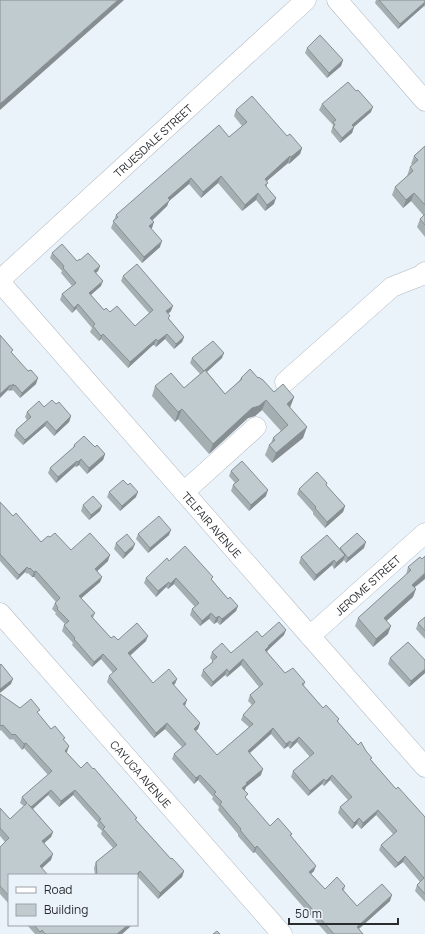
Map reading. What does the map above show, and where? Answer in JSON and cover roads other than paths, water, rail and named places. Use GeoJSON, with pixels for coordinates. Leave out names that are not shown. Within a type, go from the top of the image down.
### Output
{"type":"FeatureCollection","features":[{"type":"Feature","properties":{"kind":"street","name":"TRUESDALE STREET"},"geometry":{"type":"LineString","coordinates":[[0,281],[306,0]]}},
{"type":"Feature","properties":{"kind":"street"},"geometry":{"type":"LineString","coordinates":[[337,0],[425,101]]}},
{"type":"Feature","properties":{"kind":"street"},"geometry":{"type":"LineString","coordinates":[[285,382],[392,287],[420,276],[425,272]]}},
{"type":"Feature","properties":{"kind":"street","name":"TELFAIR AVENUE"},"geometry":{"type":"LineString","coordinates":[[0,281],[425,767]]}},
{"type":"Feature","properties":{"kind":"street"},"geometry":{"type":"LineString","coordinates":[[184,492],[256,427]]}},
{"type":"Feature","properties":{"kind":"street","name":"JEROME STREET"},"geometry":{"type":"LineString","coordinates":[[310,636],[425,534]]}},
{"type":"Feature","properties":{"kind":"street","name":"CAYUGA AVENUE"},"geometry":{"type":"LineString","coordinates":[[0,613],[282,934]]}}]}
